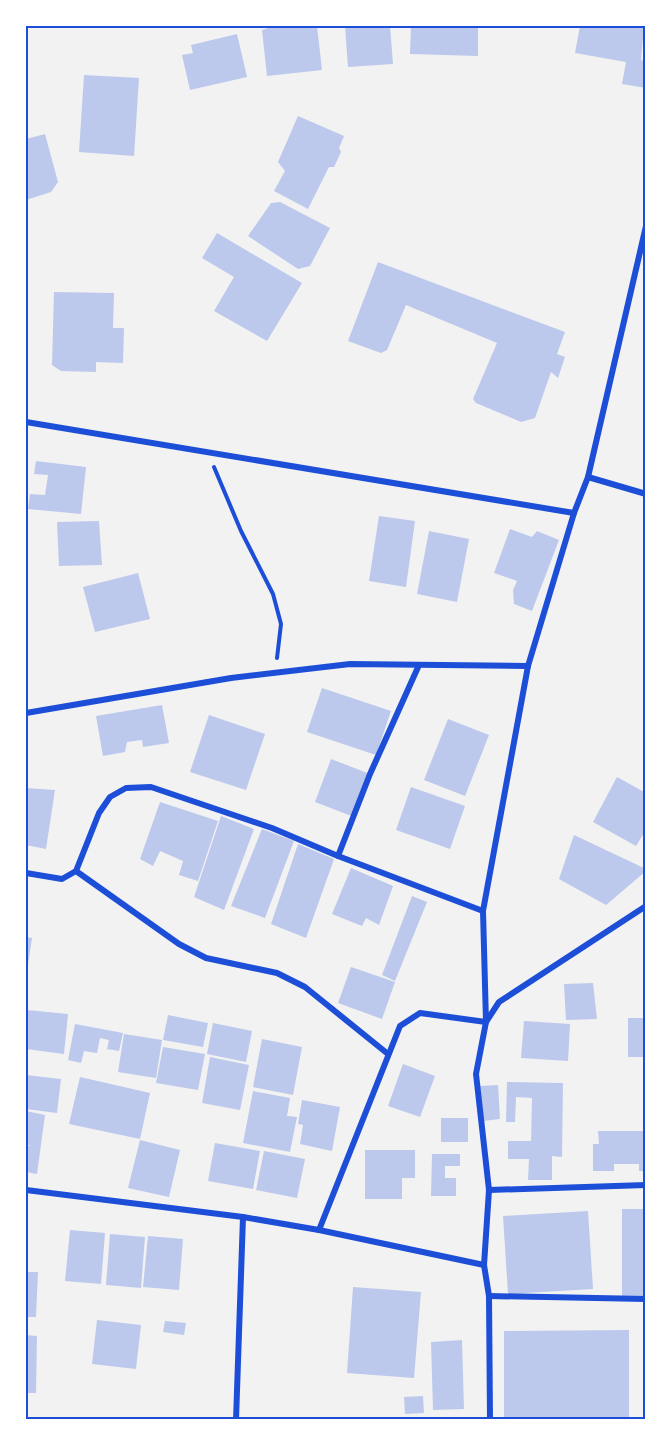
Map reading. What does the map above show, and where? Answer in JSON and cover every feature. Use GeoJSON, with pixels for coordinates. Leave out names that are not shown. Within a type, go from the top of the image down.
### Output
{"type":"FeatureCollection","features":[{"type":"Feature","properties":{"kind":"street"},"geometry":{"type":"LineString","coordinates":[[490,1419],[489,1296],[484,1264],[489,1191],[476,1074],[486,1022],[483,911],[528,666],[574,513],[588,477],[645,226]]}},
{"type":"Feature","properties":{"kind":"street"},"geometry":{"type":"LineString","coordinates":[[26,422],[574,513]]}},
{"type":"Feature","properties":{"kind":"street"},"geometry":{"type":"LineString","coordinates":[[588,477],[645,494]]}},
{"type":"Feature","properties":{"kind":"street"},"geometry":{"type":"LineString","coordinates":[[26,713],[231,678],[350,664],[528,666]]}},
{"type":"Feature","properties":{"kind":"street"},"geometry":{"type":"LineString","coordinates":[[338,856],[370,774],[419,665]]}},
{"type":"Feature","properties":{"kind":"street"},"geometry":{"type":"LineString","coordinates":[[26,873],[62,879],[76,871],[99,813],[110,797],[126,788],[151,787],[272,828],[338,856],[483,911]]}},
{"type":"Feature","properties":{"kind":"street"},"geometry":{"type":"LineString","coordinates":[[76,871],[179,944],[207,958],[277,973],[305,987],[388,1054]]}},
{"type":"Feature","properties":{"kind":"street"},"geometry":{"type":"LineString","coordinates":[[486,1022],[499,1002],[645,906]]}},
{"type":"Feature","properties":{"kind":"street"},"geometry":{"type":"LineString","coordinates":[[319,1230],[400,1026],[420,1013],[486,1022]]}},
{"type":"Feature","properties":{"kind":"street"},"geometry":{"type":"LineString","coordinates":[[489,1191],[645,1185]]}},
{"type":"Feature","properties":{"kind":"street"},"geometry":{"type":"LineString","coordinates":[[26,1190],[243,1217],[484,1264]]}},
{"type":"Feature","properties":{"kind":"street"},"geometry":{"type":"LineString","coordinates":[[236,1419],[243,1217]]}},
{"type":"Feature","properties":{"kind":"street"},"geometry":{"type":"LineString","coordinates":[[489,1296],[645,1299]]}},
{"type":"Feature","properties":{"kind":"path"},"geometry":{"type":"LineString","coordinates":[[208,452],[241,531],[273,594],[281,624],[275,673]]}},
{"type":"Feature","properties":{"kind":"building"},"geometry":{"type":"Polygon","coordinates":[[[274,26],[317,26],[322,70],[267,76],[262,30],[274,26]]]}},
{"type":"Feature","properties":{"kind":"building"},"geometry":{"type":"Polygon","coordinates":[[[345,26],[390,26],[393,64],[348,67],[345,26]]]}},
{"type":"Feature","properties":{"kind":"building"},"geometry":{"type":"Polygon","coordinates":[[[411,26],[478,26],[478,56],[410,54],[411,26]]]}},
{"type":"Feature","properties":{"kind":"building"},"geometry":{"type":"Polygon","coordinates":[[[580,26],[644,26],[641,60],[646,62],[646,88],[622,84],[626,62],[575,53],[580,26]]]}},
{"type":"Feature","properties":{"kind":"building"},"geometry":{"type":"Polygon","coordinates":[[[237,34],[247,77],[190,90],[182,55],[193,53],[191,45],[237,34]]]}},
{"type":"Feature","properties":{"kind":"building"},"geometry":{"type":"Polygon","coordinates":[[[84,75],[139,78],[134,156],[79,152],[84,75]]]}},
{"type":"Feature","properties":{"kind":"building"},"geometry":{"type":"Polygon","coordinates":[[[298,116],[344,136],[339,148],[341,152],[334,167],[329,167],[308,209],[274,191],[285,171],[278,162],[298,116]]]}},
{"type":"Feature","properties":{"kind":"building"},"geometry":{"type":"Polygon","coordinates":[[[45,134],[58,182],[51,192],[26,200],[26,139],[45,134]]]}},
{"type":"Feature","properties":{"kind":"building"},"geometry":{"type":"Polygon","coordinates":[[[280,202],[330,228],[310,266],[298,269],[248,236],[271,203],[280,202]]]}},
{"type":"Feature","properties":{"kind":"building"},"geometry":{"type":"Polygon","coordinates":[[[217,233],[302,283],[267,341],[214,311],[234,277],[202,258],[217,233]]]}},
{"type":"Feature","properties":{"kind":"building"},"geometry":{"type":"Polygon","coordinates":[[[378,262],[565,332],[557,354],[565,357],[558,378],[551,372],[535,418],[521,422],[476,403],[473,399],[497,343],[406,305],[387,350],[381,353],[348,341],[378,262]]]}},
{"type":"Feature","properties":{"kind":"building"},"geometry":{"type":"Polygon","coordinates":[[[54,292],[114,293],[113,328],[124,328],[123,363],[96,362],[96,372],[61,371],[52,365],[54,292]]]}},
{"type":"Feature","properties":{"kind":"building"},"geometry":{"type":"Polygon","coordinates":[[[36,461],[86,467],[81,514],[28,509],[30,494],[45,495],[48,475],[34,474],[36,461]]]}},
{"type":"Feature","properties":{"kind":"building"},"geometry":{"type":"Polygon","coordinates":[[[379,516],[415,521],[406,587],[369,581],[379,516]]]}},
{"type":"Feature","properties":{"kind":"building"},"geometry":{"type":"Polygon","coordinates":[[[99,521],[102,565],[59,566],[57,522],[99,521]]]}},
{"type":"Feature","properties":{"kind":"building"},"geometry":{"type":"Polygon","coordinates":[[[510,529],[532,537],[537,531],[559,540],[532,611],[514,604],[513,590],[517,581],[494,573],[510,529]]]}},
{"type":"Feature","properties":{"kind":"building"},"geometry":{"type":"Polygon","coordinates":[[[429,531],[469,539],[457,602],[417,594],[429,531]]]}},
{"type":"Feature","properties":{"kind":"building"},"geometry":{"type":"Polygon","coordinates":[[[138,573],[150,619],[95,632],[83,587],[138,573]]]}},
{"type":"Feature","properties":{"kind":"building"},"geometry":{"type":"Polygon","coordinates":[[[322,688],[391,711],[376,755],[307,732],[322,688]]]}},
{"type":"Feature","properties":{"kind":"building"},"geometry":{"type":"Polygon","coordinates":[[[162,705],[169,743],[143,747],[142,740],[127,742],[125,752],[103,756],[96,716],[162,705]]]}},
{"type":"Feature","properties":{"kind":"building"},"geometry":{"type":"Polygon","coordinates":[[[209,715],[265,734],[246,790],[190,772],[209,715]]]}},
{"type":"Feature","properties":{"kind":"building"},"geometry":{"type":"Polygon","coordinates":[[[448,719],[489,735],[465,796],[424,780],[448,719]]]}},
{"type":"Feature","properties":{"kind":"building"},"geometry":{"type":"Polygon","coordinates":[[[331,759],[370,774],[354,817],[315,802],[331,759]]]}},
{"type":"Feature","properties":{"kind":"building"},"geometry":{"type":"Polygon","coordinates":[[[617,777],[646,793],[646,830],[636,846],[593,822],[617,777]]]}},
{"type":"Feature","properties":{"kind":"building"},"geometry":{"type":"Polygon","coordinates":[[[411,787],[465,806],[450,849],[396,830],[411,787]]]}},
{"type":"Feature","properties":{"kind":"building"},"geometry":{"type":"Polygon","coordinates":[[[26,788],[55,790],[46,849],[26,845],[26,788]]]}},
{"type":"Feature","properties":{"kind":"building"},"geometry":{"type":"Polygon","coordinates":[[[160,802],[218,821],[198,881],[179,875],[183,861],[160,851],[153,866],[140,859],[160,802]]]}},
{"type":"Feature","properties":{"kind":"building"},"geometry":{"type":"Polygon","coordinates":[[[221,816],[254,829],[224,910],[194,897],[221,816]]]}},
{"type":"Feature","properties":{"kind":"building"},"geometry":{"type":"Polygon","coordinates":[[[262,829],[294,841],[265,918],[231,906],[262,829]]]}},
{"type":"Feature","properties":{"kind":"building"},"geometry":{"type":"Polygon","coordinates":[[[574,835],[646,871],[606,905],[559,879],[574,835]]]}},
{"type":"Feature","properties":{"kind":"building"},"geometry":{"type":"Polygon","coordinates":[[[298,844],[334,859],[306,938],[271,924],[298,844]]]}},
{"type":"Feature","properties":{"kind":"building"},"geometry":{"type":"Polygon","coordinates":[[[351,868],[393,886],[379,925],[366,918],[362,926],[332,914],[351,868]]]}},
{"type":"Feature","properties":{"kind":"building"},"geometry":{"type":"Polygon","coordinates":[[[412,896],[427,902],[395,981],[382,975],[412,896]]]}},
{"type":"Feature","properties":{"kind":"building"},"geometry":{"type":"Polygon","coordinates":[[[26,937],[32,938],[27,971],[26,971],[26,937]]]}},
{"type":"Feature","properties":{"kind":"building"},"geometry":{"type":"Polygon","coordinates":[[[351,967],[395,982],[382,1019],[338,1003],[351,967]]]}},
{"type":"Feature","properties":{"kind":"building"},"geometry":{"type":"Polygon","coordinates":[[[593,983],[597,1019],[566,1020],[564,984],[593,983]]]}},
{"type":"Feature","properties":{"kind":"building"},"geometry":{"type":"Polygon","coordinates":[[[27,1010],[68,1014],[64,1054],[26,1049],[27,1010]]]}},
{"type":"Feature","properties":{"kind":"building"},"geometry":{"type":"Polygon","coordinates":[[[168,1015],[208,1023],[203,1047],[163,1040],[168,1015]]]}},
{"type":"Feature","properties":{"kind":"building"},"geometry":{"type":"Polygon","coordinates":[[[628,1018],[645,1018],[646,1057],[628,1057],[628,1018]]]}},
{"type":"Feature","properties":{"kind":"building"},"geometry":{"type":"Polygon","coordinates":[[[524,1021],[570,1024],[568,1061],[521,1058],[524,1021]]]}},
{"type":"Feature","properties":{"kind":"building"},"geometry":{"type":"Polygon","coordinates":[[[213,1023],[252,1031],[246,1062],[207,1054],[213,1023]]]}},
{"type":"Feature","properties":{"kind":"building"},"geometry":{"type":"Polygon","coordinates":[[[75,1024],[123,1033],[119,1051],[107,1049],[109,1040],[100,1038],[97,1053],[84,1051],[81,1063],[68,1060],[75,1024]]]}},
{"type":"Feature","properties":{"kind":"building"},"geometry":{"type":"Polygon","coordinates":[[[124,1034],[162,1040],[156,1078],[118,1072],[124,1034]]]}},
{"type":"Feature","properties":{"kind":"building"},"geometry":{"type":"Polygon","coordinates":[[[262,1039],[302,1047],[293,1095],[253,1087],[262,1039]]]}},
{"type":"Feature","properties":{"kind":"building"},"geometry":{"type":"Polygon","coordinates":[[[163,1047],[205,1054],[198,1090],[156,1083],[163,1047]]]}},
{"type":"Feature","properties":{"kind":"building"},"geometry":{"type":"Polygon","coordinates":[[[210,1057],[249,1065],[240,1110],[202,1103],[210,1057]]]}},
{"type":"Feature","properties":{"kind":"building"},"geometry":{"type":"Polygon","coordinates":[[[403,1064],[435,1076],[420,1117],[388,1106],[403,1064]]]}},
{"type":"Feature","properties":{"kind":"building"},"geometry":{"type":"Polygon","coordinates":[[[26,1075],[61,1079],[57,1113],[26,1109],[26,1075]]]}},
{"type":"Feature","properties":{"kind":"building"},"geometry":{"type":"Polygon","coordinates":[[[80,1077],[150,1093],[140,1139],[69,1124],[80,1077]]]}},
{"type":"Feature","properties":{"kind":"building"},"geometry":{"type":"Polygon","coordinates":[[[507,1082],[563,1083],[562,1157],[552,1156],[552,1180],[528,1180],[529,1159],[508,1159],[508,1141],[531,1141],[532,1098],[516,1097],[515,1122],[506,1122],[507,1082]]]}},
{"type":"Feature","properties":{"kind":"building"},"geometry":{"type":"Polygon","coordinates":[[[498,1085],[500,1119],[483,1121],[480,1086],[498,1085]]]}},
{"type":"Feature","properties":{"kind":"building"},"geometry":{"type":"Polygon","coordinates":[[[253,1091],[290,1098],[287,1116],[297,1117],[290,1152],[243,1143],[253,1091]]]}},
{"type":"Feature","properties":{"kind":"building"},"geometry":{"type":"Polygon","coordinates":[[[302,1100],[340,1107],[332,1151],[300,1144],[303,1125],[298,1124],[302,1100]]]}},
{"type":"Feature","properties":{"kind":"building"},"geometry":{"type":"Polygon","coordinates":[[[26,1111],[45,1115],[37,1174],[26,1172],[26,1145],[32,1146],[26,1144],[26,1111]]]}},
{"type":"Feature","properties":{"kind":"building"},"geometry":{"type":"Polygon","coordinates":[[[441,1118],[468,1118],[468,1142],[441,1142],[441,1118]]]}},
{"type":"Feature","properties":{"kind":"building"},"geometry":{"type":"Polygon","coordinates":[[[598,1131],[646,1131],[646,1171],[639,1171],[639,1164],[614,1164],[614,1171],[593,1171],[593,1144],[599,1144],[598,1131]]]}},
{"type":"Feature","properties":{"kind":"building"},"geometry":{"type":"Polygon","coordinates":[[[140,1140],[180,1150],[169,1197],[128,1188],[140,1140]]]}},
{"type":"Feature","properties":{"kind":"building"},"geometry":{"type":"Polygon","coordinates":[[[215,1143],[260,1151],[253,1189],[208,1181],[215,1143]]]}},
{"type":"Feature","properties":{"kind":"building"},"geometry":{"type":"Polygon","coordinates":[[[365,1150],[415,1150],[415,1178],[402,1178],[402,1199],[365,1199],[365,1150]]]}},
{"type":"Feature","properties":{"kind":"building"},"geometry":{"type":"Polygon","coordinates":[[[264,1151],[305,1159],[297,1198],[256,1190],[264,1151]]]}},
{"type":"Feature","properties":{"kind":"building"},"geometry":{"type":"Polygon","coordinates":[[[432,1154],[460,1154],[460,1166],[445,1166],[445,1178],[456,1178],[456,1196],[431,1196],[432,1154]]]}},
{"type":"Feature","properties":{"kind":"building"},"geometry":{"type":"Polygon","coordinates":[[[622,1209],[646,1209],[646,1296],[622,1296],[622,1209]]]}},
{"type":"Feature","properties":{"kind":"building"},"geometry":{"type":"Polygon","coordinates":[[[588,1211],[593,1289],[508,1294],[503,1216],[588,1211]]]}},
{"type":"Feature","properties":{"kind":"building"},"geometry":{"type":"Polygon","coordinates":[[[70,1230],[105,1233],[101,1284],[65,1281],[70,1230]]]}},
{"type":"Feature","properties":{"kind":"building"},"geometry":{"type":"Polygon","coordinates":[[[110,1234],[145,1237],[141,1288],[106,1285],[110,1234]]]}},
{"type":"Feature","properties":{"kind":"building"},"geometry":{"type":"Polygon","coordinates":[[[148,1236],[183,1239],[179,1290],[143,1287],[148,1236]]]}},
{"type":"Feature","properties":{"kind":"building"},"geometry":{"type":"Polygon","coordinates":[[[26,1272],[38,1272],[36,1317],[26,1317],[26,1272]]]}},
{"type":"Feature","properties":{"kind":"building"},"geometry":{"type":"Polygon","coordinates":[[[353,1287],[421,1292],[414,1378],[347,1373],[353,1287]]]}},
{"type":"Feature","properties":{"kind":"building"},"geometry":{"type":"Polygon","coordinates":[[[97,1320],[141,1325],[136,1369],[92,1364],[97,1320]]]}},
{"type":"Feature","properties":{"kind":"building"},"geometry":{"type":"Polygon","coordinates":[[[165,1321],[186,1323],[184,1335],[163,1332],[165,1321]]]}},
{"type":"Feature","properties":{"kind":"building"},"geometry":{"type":"Polygon","coordinates":[[[629,1330],[629,1417],[504,1418],[504,1331],[629,1330]]]}},
{"type":"Feature","properties":{"kind":"building"},"geometry":{"type":"Polygon","coordinates":[[[26,1335],[37,1336],[36,1393],[26,1393],[26,1335]]]}},
{"type":"Feature","properties":{"kind":"building"},"geometry":{"type":"Polygon","coordinates":[[[462,1340],[464,1409],[433,1410],[431,1342],[462,1340]]]}},
{"type":"Feature","properties":{"kind":"building"},"geometry":{"type":"Polygon","coordinates":[[[423,1396],[424,1413],[405,1414],[404,1397],[423,1396]]]}}]}
